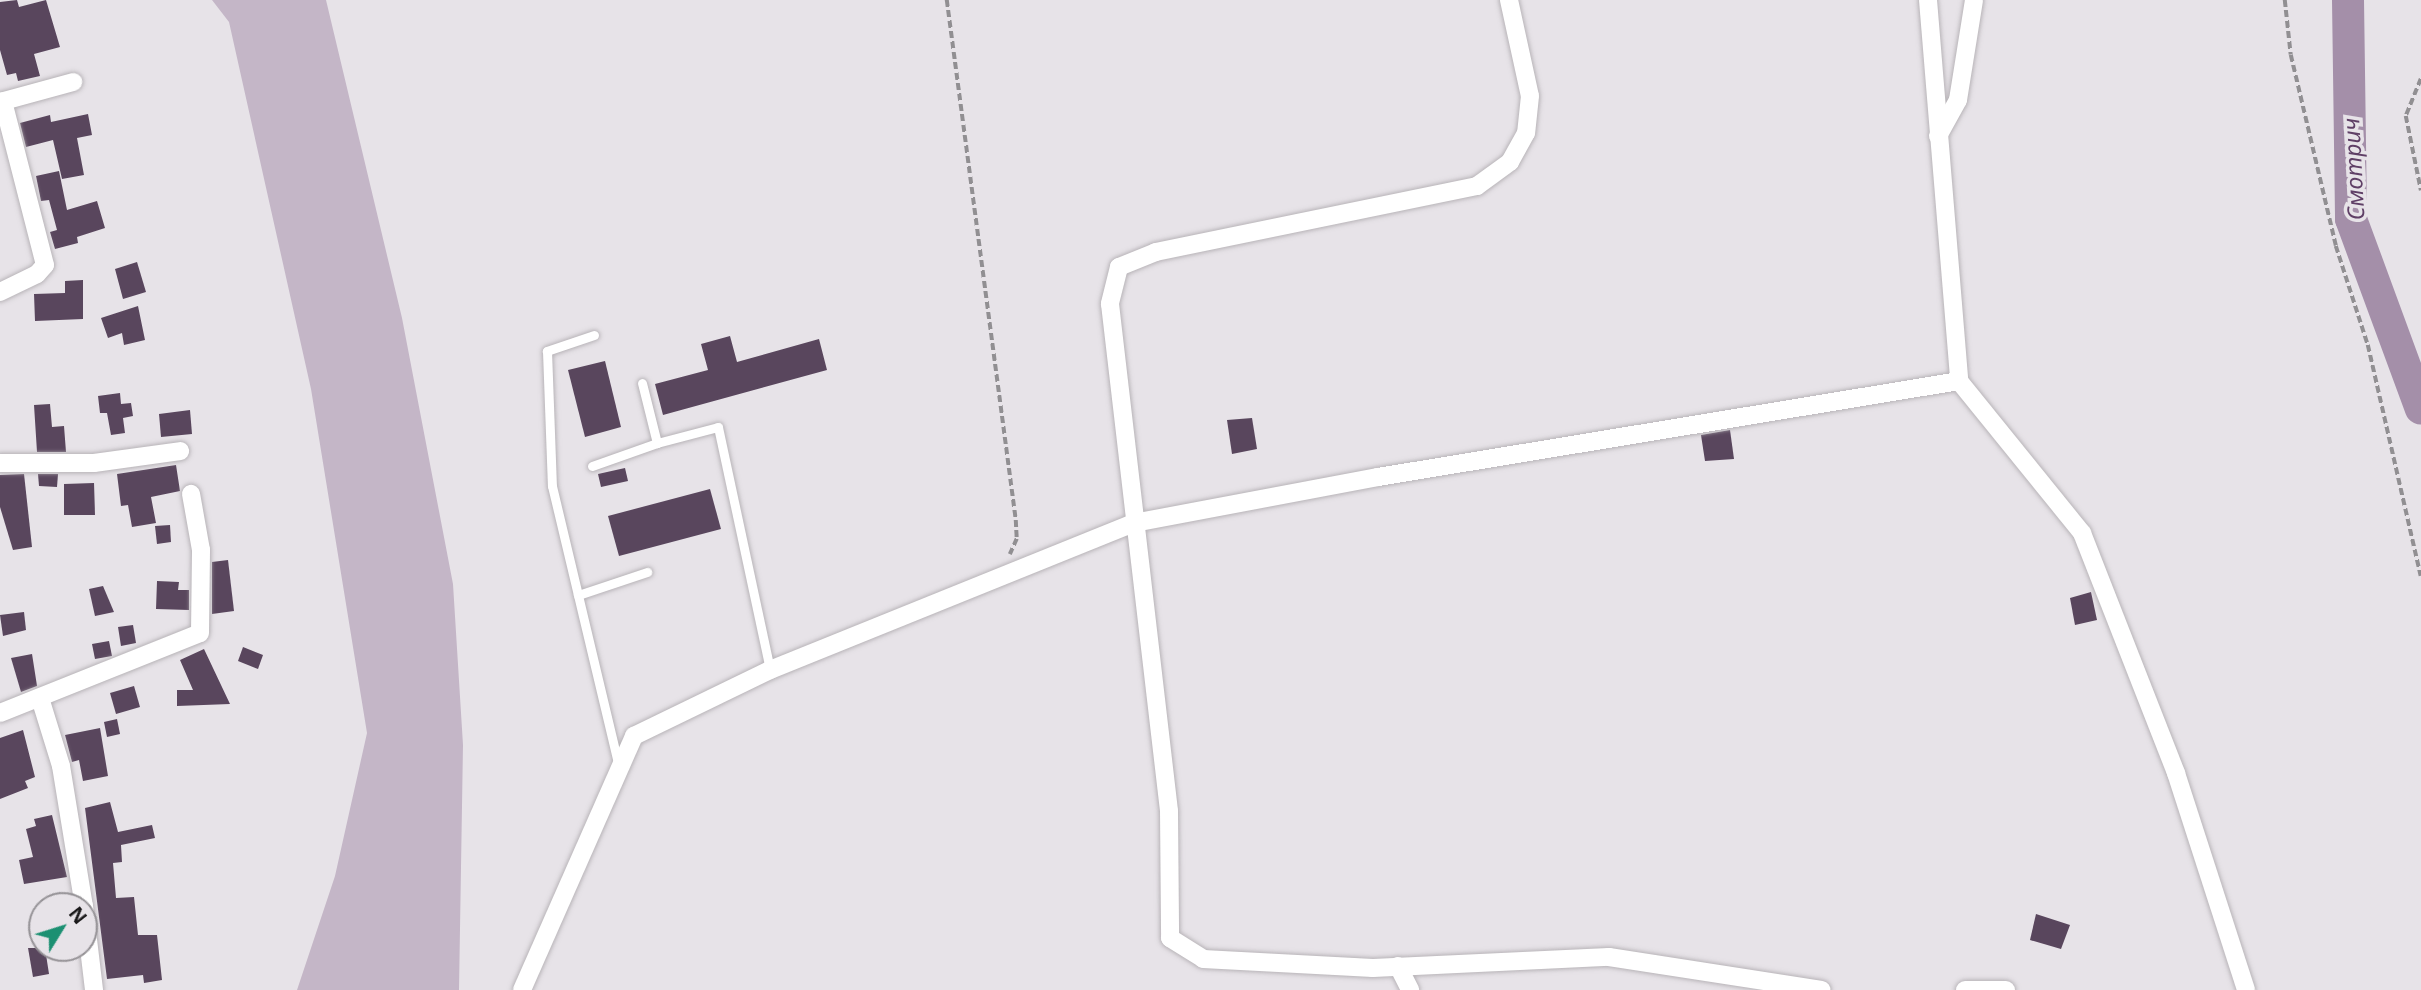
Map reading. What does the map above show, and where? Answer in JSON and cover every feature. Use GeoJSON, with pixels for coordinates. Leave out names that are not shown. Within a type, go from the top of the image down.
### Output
{"type":"FeatureCollection","features":[{"type":"Feature","properties":{"kind":"street"},"geometry":{"type":"LineString","coordinates":[[1509,0],[1530,96],[1526,133],[1510,162],[1477,186],[1156,252],[1119,267],[1110,304],[1169,811],[1170,938],[1203,960],[1398,966],[1609,957],[1821,990]]}},
{"type":"Feature","properties":{"kind":"street"},"geometry":{"type":"LineString","coordinates":[[1928,0],[1959,381],[2082,533],[2176,774],[2246,990]]}},
{"type":"Feature","properties":{"kind":"street"},"geometry":{"type":"LineString","coordinates":[[1938,136],[1958,100],[1974,0]]}},
{"type":"Feature","properties":{"kind":"street"},"geometry":{"type":"LineString","coordinates":[[0,292],[42,270],[45,258],[1,97],[73,82]]}},
{"type":"Feature","properties":{"kind":"street"},"geometry":{"type":"LineString","coordinates":[[522,990],[634,736],[770,670],[1004,572],[1134,523],[1378,477],[1959,381]]}},
{"type":"Feature","properties":{"kind":"street"},"geometry":{"type":"LineString","coordinates":[[0,463],[94,463],[180,451]]}},
{"type":"Feature","properties":{"kind":"street"},"geometry":{"type":"LineString","coordinates":[[0,713],[200,634],[201,550],[191,494]]}},
{"type":"Feature","properties":{"kind":"street"},"geometry":{"type":"LineString","coordinates":[[40,698],[61,766],[82,892]]}},
{"type":"Feature","properties":{"kind":"street"},"geometry":{"type":"LineString","coordinates":[[91,962],[94,990]]}},
{"type":"Feature","properties":{"kind":"street"},"geometry":{"type":"LineString","coordinates":[[1398,966],[1410,990]]}},
{"type":"Feature","properties":{"kind":"street"},"geometry":{"type":"LineString","coordinates":[[1965,990],[2006,990]]}},
{"type":"Feature","properties":{"kind":"lane"},"geometry":{"type":"LineString","coordinates":[[594,335],[547,351],[552,486],[620,768]]}},
{"type":"Feature","properties":{"kind":"lane"},"geometry":{"type":"LineString","coordinates":[[642,383],[657,443]]}},
{"type":"Feature","properties":{"kind":"lane"},"geometry":{"type":"LineString","coordinates":[[592,466],[657,443],[718,427],[770,670]]}},
{"type":"Feature","properties":{"kind":"lane"},"geometry":{"type":"LineString","coordinates":[[578,595],[647,572]]}},
{"type":"Feature","properties":{"kind":"path"},"geometry":{"type":"LineString","coordinates":[[947,0],[1016,520],[1017,539],[1004,572]]}},
{"type":"Feature","properties":{"kind":"path"},"geometry":{"type":"LineString","coordinates":[[2285,0],[2297,80],[2336,246],[2368,345],[2421,576]]}},
{"type":"Feature","properties":{"kind":"path"},"geometry":{"type":"LineString","coordinates":[[2421,79],[2406,116],[2421,190]]}},
{"type":"Feature","properties":{"kind":"shaded area"},"geometry":{"type":"Polygon","coordinates":[[[212,0],[326,0],[402,318],[453,584],[463,745],[459,990],[297,990],[335,876],[367,733],[311,389],[229,22],[212,0]]]}},
{"type":"Feature","properties":{"kind":"building"},"geometry":{"type":"Polygon","coordinates":[[[17,0],[19,7],[46,0],[60,47],[34,54],[40,76],[18,81],[16,73],[7,75],[0,50],[0,2],[17,0]]]}},
{"type":"Feature","properties":{"kind":"building"},"geometry":{"type":"Polygon","coordinates":[[[88,114],[92,135],[77,138],[84,175],[62,179],[53,140],[26,147],[20,123],[50,115],[51,122],[88,114]]]}},
{"type":"Feature","properties":{"kind":"building"},"geometry":{"type":"Polygon","coordinates":[[[59,171],[67,210],[97,201],[105,228],[77,237],[78,243],[55,249],[50,232],[57,230],[49,200],[41,201],[36,176],[59,171]]]}},
{"type":"Feature","properties":{"kind":"building"},"geometry":{"type":"Polygon","coordinates":[[[137,262],[146,292],[123,299],[115,269],[137,262]]]}},
{"type":"Feature","properties":{"kind":"building"},"geometry":{"type":"Polygon","coordinates":[[[83,280],[83,319],[35,321],[34,294],[65,293],[65,281],[83,280]]]}},
{"type":"Feature","properties":{"kind":"building"},"geometry":{"type":"Polygon","coordinates":[[[138,306],[145,340],[124,345],[122,333],[108,338],[101,318],[138,306]]]}},
{"type":"Feature","properties":{"kind":"building"},"geometry":{"type":"Polygon","coordinates":[[[730,336],[737,362],[819,339],[827,370],[663,415],[655,384],[708,370],[701,344],[730,336]]]}},
{"type":"Feature","properties":{"kind":"building"},"geometry":{"type":"Polygon","coordinates":[[[605,361],[621,427],[585,437],[568,370],[605,361]]]}},
{"type":"Feature","properties":{"kind":"building"},"geometry":{"type":"Polygon","coordinates":[[[120,393],[121,404],[131,403],[133,416],[123,418],[125,433],[111,435],[107,413],[100,413],[98,396],[120,393]]]}},
{"type":"Feature","properties":{"kind":"building"},"geometry":{"type":"Polygon","coordinates":[[[50,404],[52,427],[64,426],[66,452],[37,452],[34,405],[50,404]]]}},
{"type":"Feature","properties":{"kind":"building"},"geometry":{"type":"Polygon","coordinates":[[[190,410],[192,434],[161,437],[159,414],[190,410]]]}},
{"type":"Feature","properties":{"kind":"building"},"geometry":{"type":"Polygon","coordinates":[[[1252,418],[1257,449],[1232,454],[1227,420],[1252,418]]]}},
{"type":"Feature","properties":{"kind":"building"},"geometry":{"type":"Polygon","coordinates":[[[1730,430],[1734,459],[1705,461],[1701,435],[1730,430]]]}},
{"type":"Feature","properties":{"kind":"building"},"geometry":{"type":"Polygon","coordinates":[[[176,465],[180,491],[151,497],[156,523],[132,527],[128,505],[121,506],[117,474],[176,465]]]}},
{"type":"Feature","properties":{"kind":"building"},"geometry":{"type":"Polygon","coordinates":[[[625,468],[628,481],[601,487],[598,474],[625,468]]]}},
{"type":"Feature","properties":{"kind":"building"},"geometry":{"type":"Polygon","coordinates":[[[24,474],[32,547],[13,550],[0,507],[0,475],[24,474]]]}},
{"type":"Feature","properties":{"kind":"building"},"geometry":{"type":"Polygon","coordinates":[[[38,474],[58,474],[57,487],[39,486],[38,474]]]}},
{"type":"Feature","properties":{"kind":"building"},"geometry":{"type":"Polygon","coordinates":[[[94,483],[95,515],[64,515],[64,484],[94,483]]]}},
{"type":"Feature","properties":{"kind":"building"},"geometry":{"type":"Polygon","coordinates":[[[710,489],[721,529],[619,556],[608,516],[710,489]]]}},
{"type":"Feature","properties":{"kind":"building"},"geometry":{"type":"Polygon","coordinates":[[[170,525],[171,542],[157,544],[155,526],[170,525]]]}},
{"type":"Feature","properties":{"kind":"building"},"geometry":{"type":"Polygon","coordinates":[[[228,560],[234,611],[212,614],[212,562],[228,560]]]}},
{"type":"Feature","properties":{"kind":"building"},"geometry":{"type":"Polygon","coordinates":[[[157,581],[179,582],[178,590],[189,590],[189,610],[156,609],[157,581]]]}},
{"type":"Feature","properties":{"kind":"building"},"geometry":{"type":"Polygon","coordinates":[[[103,586],[114,612],[95,616],[89,589],[103,586]]]}},
{"type":"Feature","properties":{"kind":"building"},"geometry":{"type":"Polygon","coordinates":[[[2091,592],[2097,620],[2075,625],[2070,598],[2091,592]]]}},
{"type":"Feature","properties":{"kind":"building"},"geometry":{"type":"Polygon","coordinates":[[[24,612],[26,630],[3,636],[0,615],[24,612]]]}},
{"type":"Feature","properties":{"kind":"building"},"geometry":{"type":"Polygon","coordinates":[[[133,625],[136,643],[121,646],[118,627],[133,625]]]}},
{"type":"Feature","properties":{"kind":"building"},"geometry":{"type":"Polygon","coordinates":[[[109,641],[112,656],[95,659],[92,644],[109,641]]]}},
{"type":"Feature","properties":{"kind":"building"},"geometry":{"type":"Polygon","coordinates":[[[243,647],[263,655],[258,669],[238,661],[243,647]]]}},
{"type":"Feature","properties":{"kind":"building"},"geometry":{"type":"Polygon","coordinates":[[[204,649],[230,704],[177,706],[177,690],[193,690],[180,660],[204,649]]]}},
{"type":"Feature","properties":{"kind":"building"},"geometry":{"type":"Polygon","coordinates":[[[32,654],[37,686],[21,692],[11,658],[32,654]]]}},
{"type":"Feature","properties":{"kind":"building"},"geometry":{"type":"Polygon","coordinates":[[[134,686],[140,707],[116,714],[110,693],[134,686]]]}},
{"type":"Feature","properties":{"kind":"building"},"geometry":{"type":"Polygon","coordinates":[[[117,719],[120,734],[107,737],[104,722],[117,719]]]}},
{"type":"Feature","properties":{"kind":"building"},"geometry":{"type":"Polygon","coordinates":[[[100,728],[108,776],[83,781],[79,760],[72,762],[65,735],[100,728]]]}},
{"type":"Feature","properties":{"kind":"building"},"geometry":{"type":"Polygon","coordinates":[[[23,730],[35,777],[25,781],[28,788],[0,799],[0,738],[23,730]]]}},
{"type":"Feature","properties":{"kind":"building"},"geometry":{"type":"Polygon","coordinates":[[[110,802],[118,832],[152,825],[155,838],[121,845],[122,862],[113,863],[116,898],[134,897],[138,935],[157,935],[162,980],[144,983],[143,975],[107,979],[98,892],[96,892],[85,808],[110,802]]]}},
{"type":"Feature","properties":{"kind":"building"},"geometry":{"type":"Polygon","coordinates":[[[52,815],[67,877],[24,884],[19,860],[33,857],[26,829],[36,826],[34,819],[52,815]]]}},
{"type":"Feature","properties":{"kind":"building"},"geometry":{"type":"Polygon","coordinates":[[[2036,914],[2070,925],[2061,949],[2030,940],[2036,914]]]}},
{"type":"Feature","properties":{"kind":"building"},"geometry":{"type":"Polygon","coordinates":[[[30,962],[47,962],[49,974],[33,977],[30,962]]]}},
{"type":"Feature","properties":{"kind":"waterway","name":"Смотрич"},"geometry":{"type":"LineString","coordinates":[[2348,0],[2351,219],[2421,409]]}}]}
